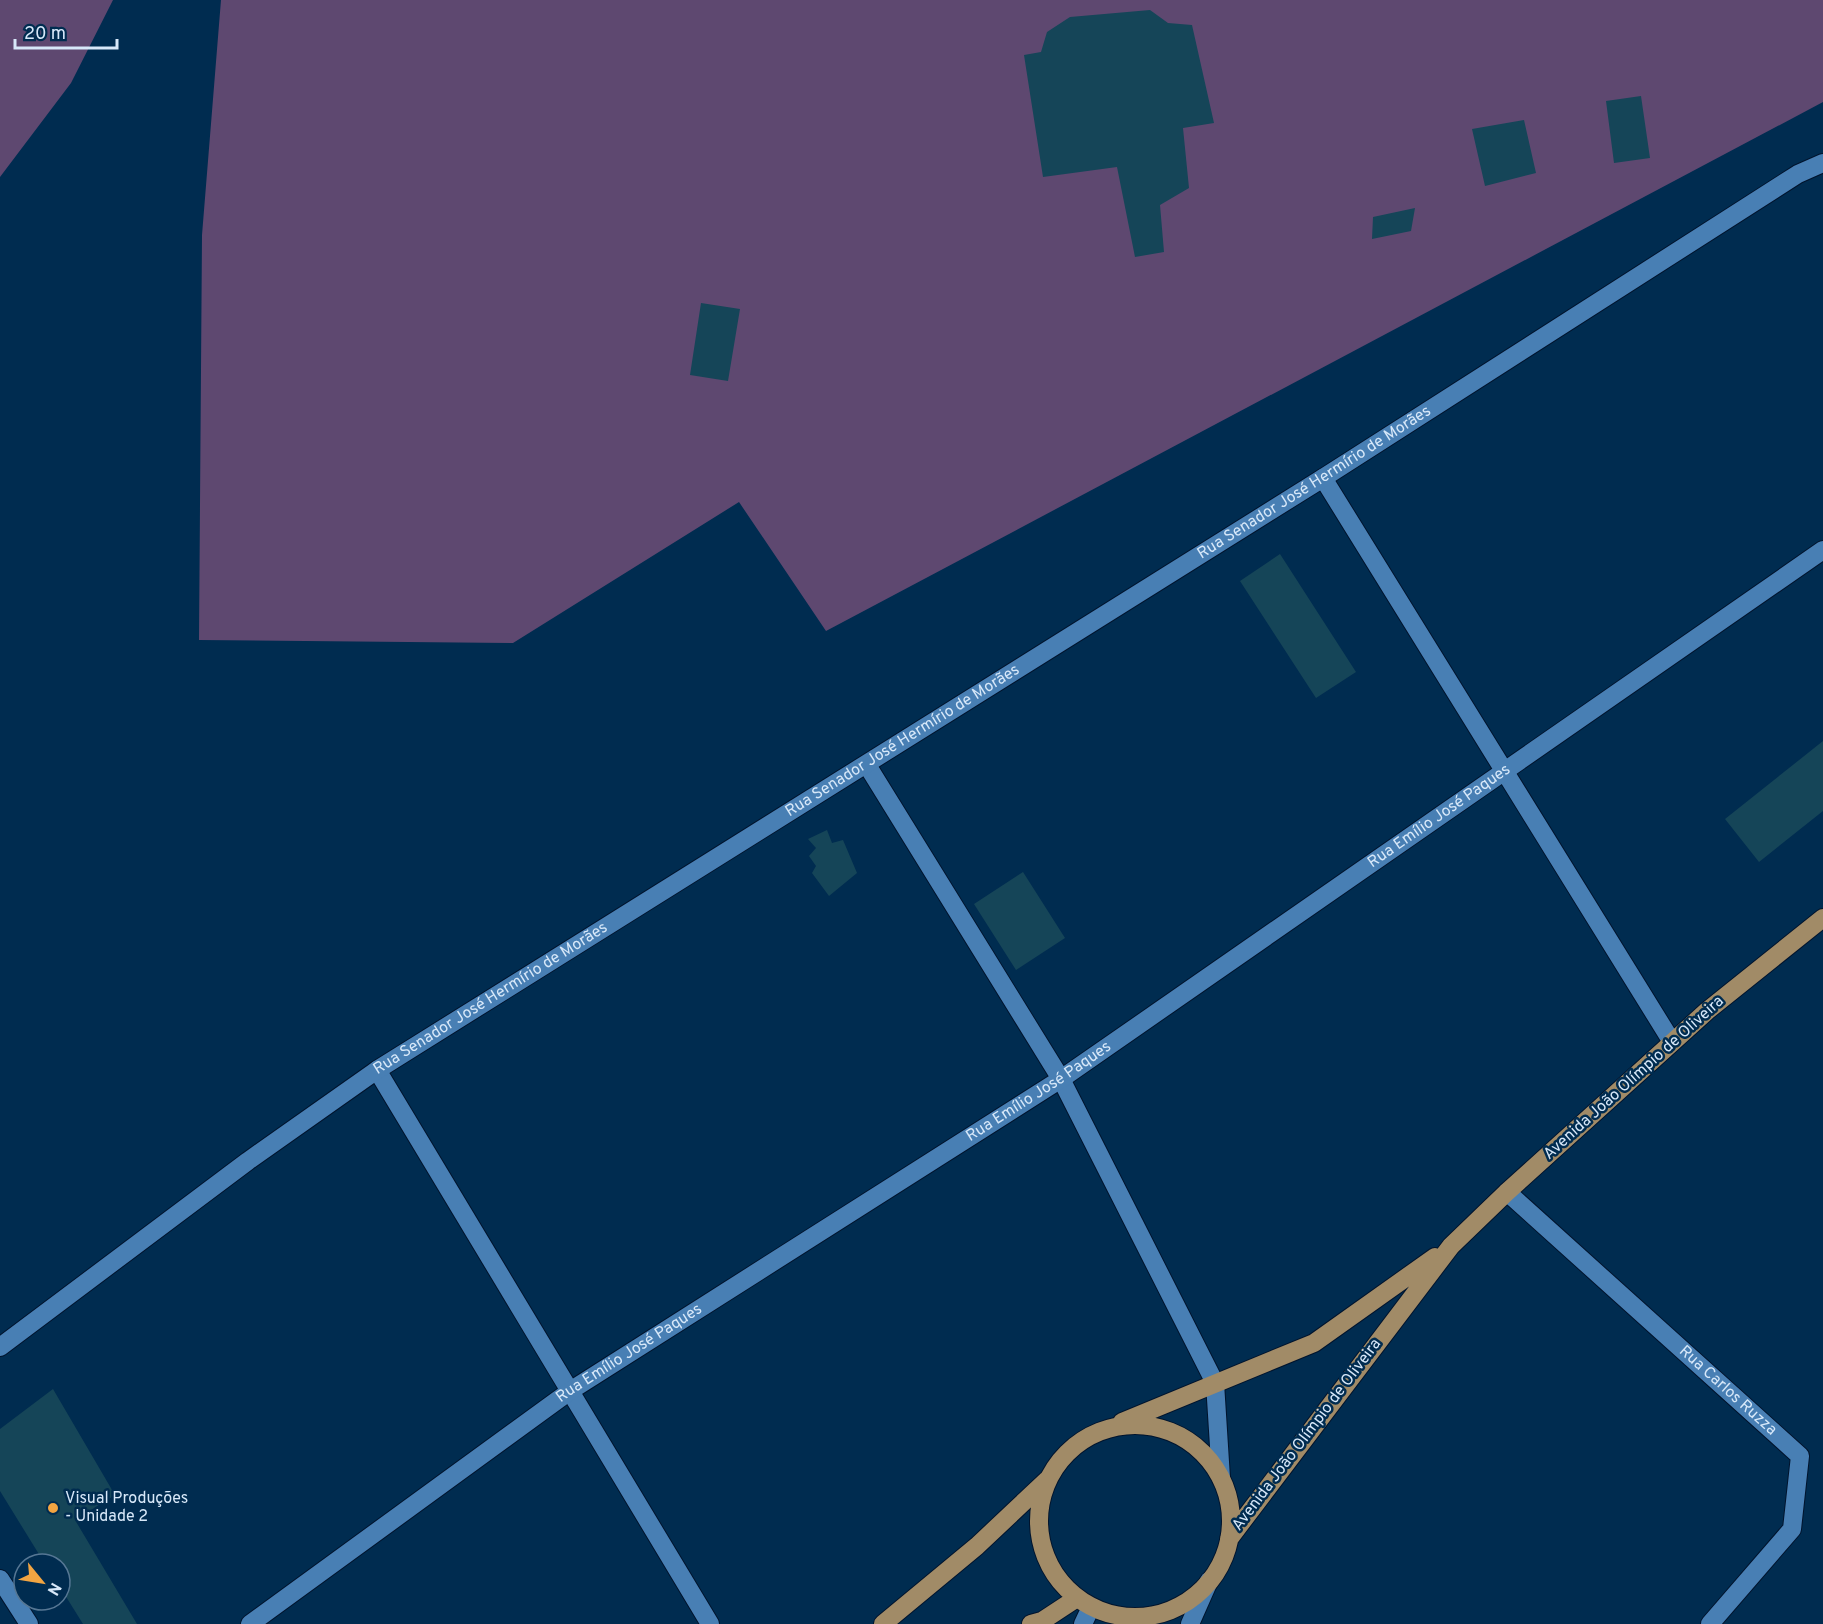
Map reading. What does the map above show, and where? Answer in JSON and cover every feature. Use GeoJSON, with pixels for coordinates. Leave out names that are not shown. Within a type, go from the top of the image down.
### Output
{"type":"FeatureCollection","features":[{"type":"Feature","properties":{"kind":"main road","name":"Avenida João Olímpio de Oliveira"},"geometry":{"type":"LineString","coordinates":[[1105,1429],[1314,1343],[1451,1246],[1507,1192],[1707,1011],[1823,918]]}},
{"type":"Feature","properties":{"kind":"main road","name":"Avenida João Olímpio de Oliveira"},"geometry":{"type":"LineString","coordinates":[[1229,1539],[1451,1246]]}},
{"type":"Feature","properties":{"kind":"main road"},"geometry":{"type":"LineString","coordinates":[[883,1624],[977,1546],[1048,1479],[1062,1457],[1082,1440],[1105,1429],[1138,1424],[1171,1431],[1199,1449],[1221,1478],[1230,1506],[1229,1539],[1221,1562],[1209,1581],[1190,1600],[1166,1612],[1128,1618],[1084,1603],[1054,1574],[1041,1544],[1039,1510],[1048,1479]]}},
{"type":"Feature","properties":{"kind":"main road"},"geometry":{"type":"LineString","coordinates":[[1031,1624],[1084,1603]]}},
{"type":"Feature","properties":{"kind":"street","name":"Rua Senador José Hermírio de Morães"},"geometry":{"type":"LineString","coordinates":[[0,1347],[248,1161],[376,1070],[1323,478],[1798,174],[1822,165]]}},
{"type":"Feature","properties":{"kind":"street"},"geometry":{"type":"LineString","coordinates":[[1323,478],[1672,1042]]}},
{"type":"Feature","properties":{"kind":"street","name":"Rua Emílio José Paques"},"geometry":{"type":"LineString","coordinates":[[249,1624],[570,1391],[1061,1079],[1823,550]]}},
{"type":"Feature","properties":{"kind":"street"},"geometry":{"type":"LineString","coordinates":[[867,765],[1061,1079],[1215,1383],[1221,1478]]}},
{"type":"Feature","properties":{"kind":"street"},"geometry":{"type":"LineString","coordinates":[[376,1070],[710,1624]]}},
{"type":"Feature","properties":{"kind":"street","name":"Rua Carlos Ruzza"},"geometry":{"type":"LineString","coordinates":[[1507,1192],[1800,1456],[1791,1529],[1710,1624]]}},
{"type":"Feature","properties":{"kind":"street"},"geometry":{"type":"LineString","coordinates":[[0,1580],[29,1624]]}},
{"type":"Feature","properties":{"kind":"street"},"geometry":{"type":"LineString","coordinates":[[1190,1624],[1209,1581]]}},
{"type":"Feature","properties":{"kind":"street"},"geometry":{"type":"LineString","coordinates":[[1083,1624],[1084,1603]]}},
{"type":"Feature","properties":{"kind":"shaded area"},"geometry":{"type":"Polygon","coordinates":[[[0,0],[113,0],[71,83],[0,177],[0,0]]]}},
{"type":"Feature","properties":{"kind":"shaded area"},"geometry":{"type":"Polygon","coordinates":[[[221,0],[1823,0],[1823,102],[826,631],[739,502],[513,643],[199,640],[202,235],[221,0]]]}},
{"type":"Feature","properties":{"kind":"building"},"geometry":{"type":"Polygon","coordinates":[[[1150,10],[1168,23],[1192,25],[1214,123],[1183,128],[1189,188],[1160,205],[1164,252],[1135,257],[1117,167],[1043,177],[1024,55],[1041,52],[1047,32],[1070,17],[1150,10]]]}},
{"type":"Feature","properties":{"kind":"building"},"geometry":{"type":"Polygon","coordinates":[[[1641,96],[1650,158],[1614,163],[1606,101],[1641,96]]]}},
{"type":"Feature","properties":{"kind":"building"},"geometry":{"type":"Polygon","coordinates":[[[1524,120],[1536,173],[1485,186],[1472,129],[1524,120]]]}},
{"type":"Feature","properties":{"kind":"building"},"geometry":{"type":"Polygon","coordinates":[[[1415,208],[1411,231],[1372,239],[1373,217],[1415,208]]]}},
{"type":"Feature","properties":{"kind":"building"},"geometry":{"type":"Polygon","coordinates":[[[701,303],[740,309],[728,381],[690,375],[701,303]]]}},
{"type":"Feature","properties":{"kind":"building"},"geometry":{"type":"Polygon","coordinates":[[[1280,554],[1356,672],[1316,698],[1240,581],[1280,554]]]}},
{"type":"Feature","properties":{"kind":"building"},"geometry":{"type":"Polygon","coordinates":[[[1823,741],[1823,811],[1759,862],[1725,819],[1823,741]]]}},
{"type":"Feature","properties":{"kind":"building"},"geometry":{"type":"Polygon","coordinates":[[[827,830],[832,843],[843,840],[857,873],[829,896],[812,873],[816,866],[809,856],[816,848],[808,839],[827,830]]]}},
{"type":"Feature","properties":{"kind":"building"},"geometry":{"type":"Polygon","coordinates":[[[1023,872],[1065,938],[1016,970],[974,904],[1023,872]]]}},
{"type":"Feature","properties":{"kind":"building","name":"Visual Produções - Unidade 2"},"geometry":{"type":"Polygon","coordinates":[[[53,1389],[115,1495],[75,1520],[137,1624],[83,1624],[72,1606],[72,1552],[38,1552],[0,1491],[0,1429],[53,1389]]]}},
{"type":"Feature","properties":{"kind":"place","name":"Visual Produções - Unidade 2"},"geometry":{"type":"Point","coordinates":[53,1508]}}]}
